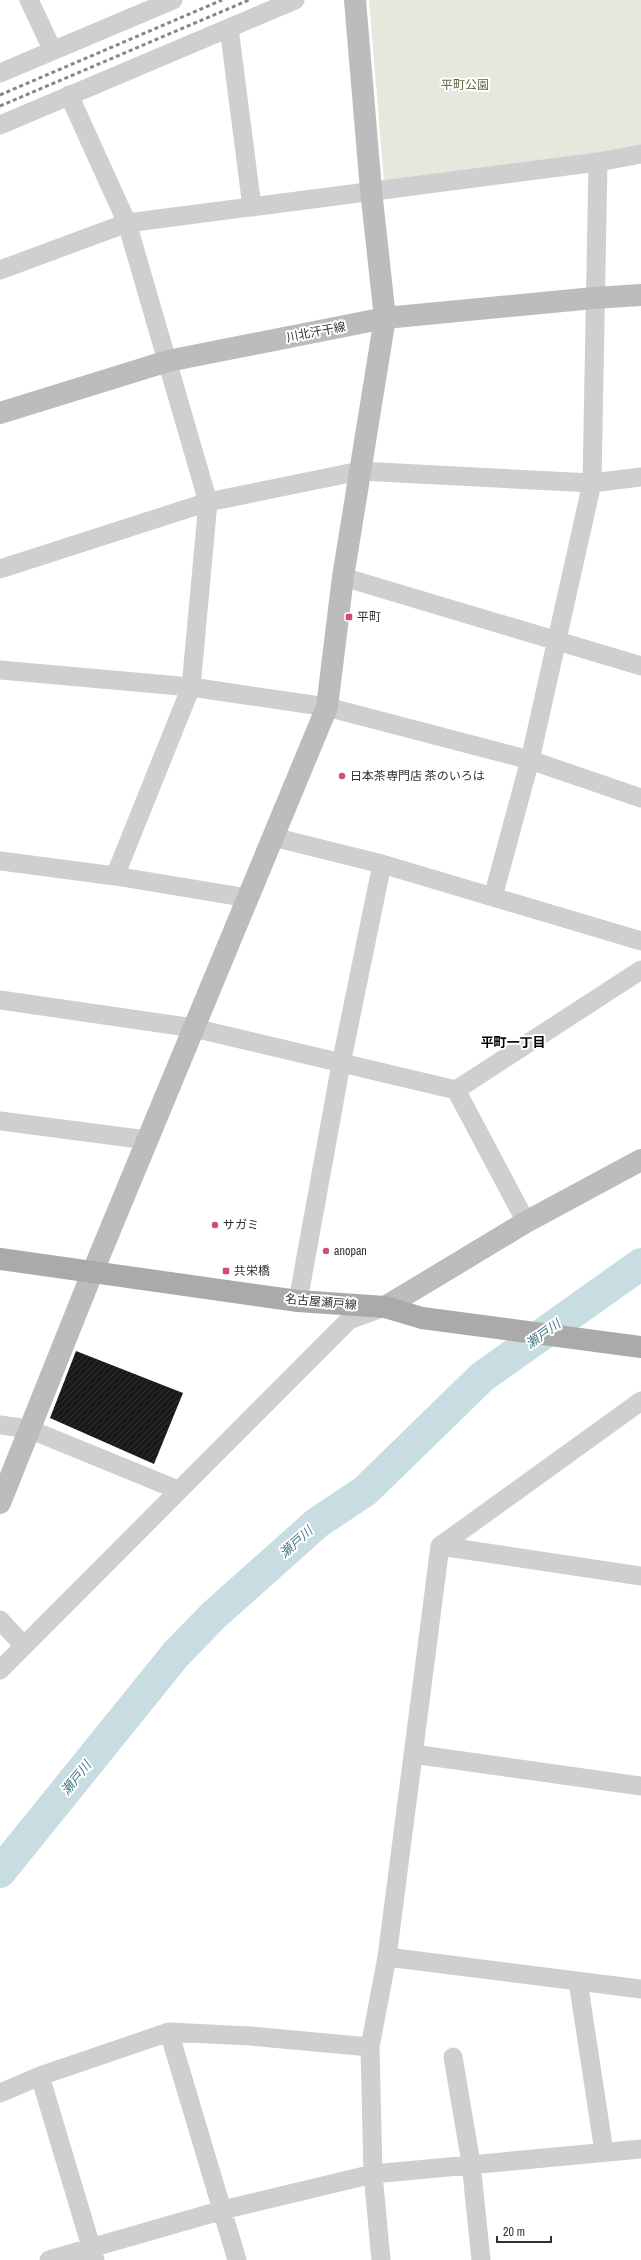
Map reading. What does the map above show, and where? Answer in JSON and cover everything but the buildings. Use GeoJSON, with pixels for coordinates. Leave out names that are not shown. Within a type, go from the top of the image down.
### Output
{"type":"FeatureCollection","features":[{"type":"Feature","properties":{"kind":"main road","name":"名古屋瀬戸線"},"geometry":{"type":"LineString","coordinates":[[0,1259],[298,1301],[386,1307],[422,1318],[641,1347]]}},
{"type":"Feature","properties":{"kind":"street"},"geometry":{"type":"LineString","coordinates":[[29,0],[52,49]]}},
{"type":"Feature","properties":{"kind":"street"},"geometry":{"type":"LineString","coordinates":[[0,73],[52,49],[173,0]]}},
{"type":"Feature","properties":{"kind":"street"},"geometry":{"type":"LineString","coordinates":[[0,124],[295,0]]}},
{"type":"Feature","properties":{"kind":"street"},"geometry":{"type":"LineString","coordinates":[[0,1503],[93,1271],[328,707],[343,577],[385,318],[371,190],[355,0]]}},
{"type":"Feature","properties":{"kind":"street"},"geometry":{"type":"LineString","coordinates":[[229,28],[252,207]]}},
{"type":"Feature","properties":{"kind":"street"},"geometry":{"type":"LineString","coordinates":[[68,95],[127,223],[208,502],[191,687],[115,876]]}},
{"type":"Feature","properties":{"kind":"street"},"geometry":{"type":"LineString","coordinates":[[0,270],[127,223],[371,190],[598,162],[641,154]]}},
{"type":"Feature","properties":{"kind":"street"},"geometry":{"type":"LineString","coordinates":[[493,897],[530,760],[592,483],[594,298],[598,162]]}},
{"type":"Feature","properties":{"kind":"street","name":"川北汗干線"},"geometry":{"type":"LineString","coordinates":[[0,413],[168,362],[385,318],[594,298],[641,295]]}},
{"type":"Feature","properties":{"kind":"street"},"geometry":{"type":"LineString","coordinates":[[0,569],[208,502],[360,471],[592,483],[641,477]]}},
{"type":"Feature","properties":{"kind":"street"},"geometry":{"type":"LineString","coordinates":[[343,577],[556,642],[641,666]]}},
{"type":"Feature","properties":{"kind":"street"},"geometry":{"type":"LineString","coordinates":[[0,670],[191,687],[328,707],[530,760],[641,798]]}},
{"type":"Feature","properties":{"kind":"street"},"geometry":{"type":"LineString","coordinates":[[273,837],[382,864],[641,941]]}},
{"type":"Feature","properties":{"kind":"street"},"geometry":{"type":"LineString","coordinates":[[0,861],[115,876],[248,898]]}},
{"type":"Feature","properties":{"kind":"street"},"geometry":{"type":"LineString","coordinates":[[298,1301],[341,1064],[382,864]]}},
{"type":"Feature","properties":{"kind":"street"},"geometry":{"type":"LineString","coordinates":[[0,1000],[194,1028],[456,1090],[641,970]]}},
{"type":"Feature","properties":{"kind":"street"},"geometry":{"type":"LineString","coordinates":[[456,1090],[526,1222]]}},
{"type":"Feature","properties":{"kind":"street"},"geometry":{"type":"LineString","coordinates":[[0,1121],[147,1140]]}},
{"type":"Feature","properties":{"kind":"street"},"geometry":{"type":"LineString","coordinates":[[0,1670],[349,1320],[386,1307],[526,1222],[641,1160]]}},
{"type":"Feature","properties":{"kind":"street"},"geometry":{"type":"LineString","coordinates":[[381,2260],[373,2174],[370,2047],[388,1957],[440,1546],[641,1401]]}},
{"type":"Feature","properties":{"kind":"street"},"geometry":{"type":"LineString","coordinates":[[0,1425],[29,1429],[178,1490]]}},
{"type":"Feature","properties":{"kind":"street"},"geometry":{"type":"LineString","coordinates":[[440,1546],[641,1576]]}},
{"type":"Feature","properties":{"kind":"street"},"geometry":{"type":"LineString","coordinates":[[0,1620],[24,1646]]}},
{"type":"Feature","properties":{"kind":"street"},"geometry":{"type":"LineString","coordinates":[[413,1754],[641,1786]]}},
{"type":"Feature","properties":{"kind":"street"},"geometry":{"type":"LineString","coordinates":[[388,1957],[641,1989]]}},
{"type":"Feature","properties":{"kind":"street"},"geometry":{"type":"LineString","coordinates":[[578,1981],[604,2152]]}},
{"type":"Feature","properties":{"kind":"street"},"geometry":{"type":"LineString","coordinates":[[0,2092],[40,2076],[169,2032],[250,2036],[370,2047]]}},
{"type":"Feature","properties":{"kind":"street"},"geometry":{"type":"LineString","coordinates":[[169,2032],[238,2260]]}},
{"type":"Feature","properties":{"kind":"street"},"geometry":{"type":"LineString","coordinates":[[452,2057],[471,2164],[481,2260]]}},
{"type":"Feature","properties":{"kind":"street"},"geometry":{"type":"LineString","coordinates":[[40,2076],[93,2254]]}},
{"type":"Feature","properties":{"kind":"street"},"geometry":{"type":"LineString","coordinates":[[50,2260],[93,2254],[223,2210],[373,2174],[641,2149]]}},
{"type":"Feature","properties":{"kind":"green space","name":"平町公園"},"geometry":{"type":"Polygon","coordinates":[[[369,0],[641,0],[641,147],[384,182],[369,0]]]}},
{"type":"Feature","properties":{"kind":"waterway","name":"瀬戸川"},"geometry":{"type":"LineString","coordinates":[[0,1872],[176,1654],[214,1615],[317,1523],[365,1491],[482,1377],[641,1264]]}},
{"type":"Feature","properties":{"kind":"railway"},"geometry":{"type":"LineString","coordinates":[[0,95],[222,0]]}},
{"type":"Feature","properties":{"kind":"railway"},"geometry":{"type":"LineString","coordinates":[[0,106],[249,0]]}},
{"type":"Feature","properties":{"kind":"place","name":"平町"},"geometry":{"type":"Point","coordinates":[349,617]}},
{"type":"Feature","properties":{"kind":"place","name":"日本茶専門店 茶のいろは"},"geometry":{"type":"Point","coordinates":[342,776]}},
{"type":"Feature","properties":{"kind":"place","name":"サガミ"},"geometry":{"type":"Point","coordinates":[215,1225]}},
{"type":"Feature","properties":{"kind":"place","name":"anopan"},"geometry":{"type":"Point","coordinates":[326,1251]}},
{"type":"Feature","properties":{"kind":"place","name":"共栄橋"},"geometry":{"type":"Point","coordinates":[226,1271]}},
{"type":"Feature","properties":{"kind":"district","name":"平町一丁目"},"geometry":{"type":"Point","coordinates":[513,1042]}}]}
